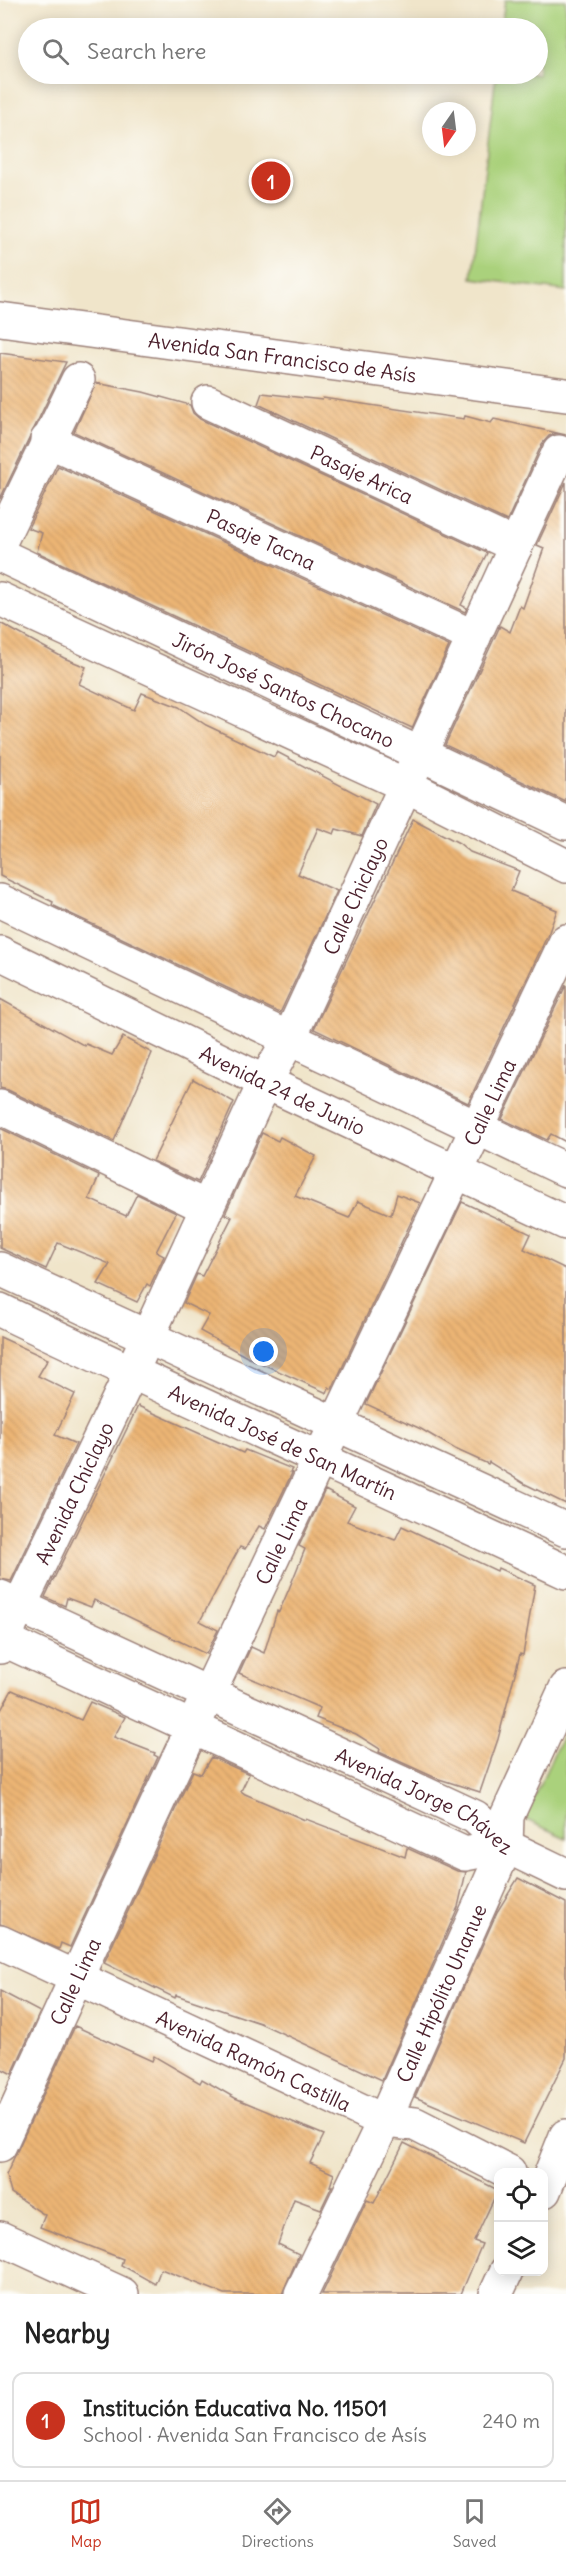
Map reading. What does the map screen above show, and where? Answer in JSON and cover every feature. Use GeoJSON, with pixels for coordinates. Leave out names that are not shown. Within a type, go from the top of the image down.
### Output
{"type":"FeatureCollection","features":[{"type":"Feature","properties":{"kind":"main road","name":"Avenida San Francisco de Asís"},"geometry":{"type":"LineString","coordinates":[[0,319],[566,395]]}},
{"type":"Feature","properties":{"kind":"main road"},"geometry":{"type":"LineString","coordinates":[[0,542],[47,440],[78,380]]}},
{"type":"Feature","properties":{"kind":"main road","name":"Pasaje Arica"},"geometry":{"type":"LineString","coordinates":[[208,402],[516,546]]}},
{"type":"Feature","properties":{"kind":"main road","name":"Pasaje Tacna"},"geometry":{"type":"LineString","coordinates":[[47,440],[474,637]]}},
{"type":"Feature","properties":{"kind":"main road","name":"Calle Chiclayo"},"geometry":{"type":"LineString","coordinates":[[146,1337],[265,1082],[289,1039],[559,452]]}},
{"type":"Feature","properties":{"kind":"main road","name":"Jirón José Santos Chocano"},"geometry":{"type":"LineString","coordinates":[[0,555],[566,823]]}},
{"type":"Feature","properties":{"kind":"main road","name":"Jirón José Santos Chocano"},"geometry":{"type":"LineString","coordinates":[[0,599],[405,785],[566,866]]}},
{"type":"Feature","properties":{"kind":"main road"},"geometry":{"type":"LineString","coordinates":[[0,901],[566,1170]]}},
{"type":"Feature","properties":{"kind":"main road","name":"Calle Lima"},"geometry":{"type":"LineString","coordinates":[[0,2145],[318,1457],[458,1171],[566,941]]}},
{"type":"Feature","properties":{"kind":"main road","name":"Avenida 24 de Junio"},"geometry":{"type":"LineString","coordinates":[[0,953],[265,1082],[566,1223]]}},
{"type":"Feature","properties":{"kind":"main road"},"geometry":{"type":"LineString","coordinates":[[0,1107],[206,1207]]}},
{"type":"Feature","properties":{"kind":"main road","name":"Avenida José de San Martín"},"geometry":{"type":"LineString","coordinates":[[0,1269],[566,1530]]}},
{"type":"Feature","properties":{"kind":"main road","name":"Avenida José de San Martín"},"geometry":{"type":"LineString","coordinates":[[0,1310],[131,1373],[566,1572]]}},
{"type":"Feature","properties":{"kind":"main road","name":"Avenida Chiclayo"},"geometry":{"type":"LineString","coordinates":[[1,1642],[10,1601],[131,1373],[146,1337]]}},
{"type":"Feature","properties":{"kind":"main road","name":"Avenida Jorge Chávez"},"geometry":{"type":"LineString","coordinates":[[10,1601],[475,1817],[506,1846]]}},
{"type":"Feature","properties":{"kind":"main road","name":"Avenida Jorge Chávez"},"geometry":{"type":"LineString","coordinates":[[1,1642],[192,1727],[465,1854],[506,1846]]}},
{"type":"Feature","properties":{"kind":"main road","name":"Calle Hipólito Unanue"},"geometry":{"type":"LineString","coordinates":[[301,2294],[384,2121],[506,1846],[507,1816],[566,1688]]}},
{"type":"Feature","properties":{"kind":"main road"},"geometry":{"type":"LineString","coordinates":[[506,1846],[566,1875]]}},
{"type":"Feature","properties":{"kind":"main road","name":"Avenida Ramón Castilla"},"geometry":{"type":"LineString","coordinates":[[0,1942],[384,2121],[415,2124],[501,2168]]}},
{"type":"Feature","properties":{"kind":"main road"},"geometry":{"type":"LineString","coordinates":[[548,2180],[566,2136]]}},
{"type":"Feature","properties":{"kind":"main road"},"geometry":{"type":"LineString","coordinates":[[548,2192],[566,2200]]}},
{"type":"Feature","properties":{"kind":"main road"},"geometry":{"type":"LineString","coordinates":[[0,2238],[122,2294]]}},
{"type":"Feature","properties":{"kind":"main road"},"geometry":{"type":"LineString","coordinates":[[496,2294],[504,2276]]}},
{"type":"Feature","properties":{"kind":"green space"},"geometry":{"type":"Polygon","coordinates":[[[505,0],[566,0],[566,291],[472,278],[495,84],[548,84],[548,18],[502,18],[505,0]]]}},
{"type":"Feature","properties":{"kind":"green space"},"geometry":{"type":"Polygon","coordinates":[[[566,1727],[566,1838],[524,1819],[566,1727]]]}},
{"type":"Feature","properties":{"kind":"building"},"geometry":{"type":"Polygon","coordinates":[[[0,353],[66,362],[0,499],[0,353]]]}},
{"type":"Feature","properties":{"kind":"building"},"geometry":{"type":"Polygon","coordinates":[[[96,383],[143,392],[190,405],[193,413],[200,419],[487,553],[461,605],[467,608],[465,612],[74,432],[96,383]]]}},
{"type":"Feature","properties":{"kind":"building"},"geometry":{"type":"Polygon","coordinates":[[[262,393],[322,400],[323,398],[464,419],[465,416],[491,423],[494,419],[557,433],[549,436],[542,444],[507,521],[258,404],[262,393]]]}},
{"type":"Feature","properties":{"kind":"building"},"geometry":{"type":"Polygon","coordinates":[[[58,466],[449,646],[412,728],[37,552],[42,533],[28,528],[58,466]]]}},
{"type":"Feature","properties":{"kind":"building"},"geometry":{"type":"Polygon","coordinates":[[[566,482],[566,802],[445,745],[500,626],[510,632],[520,606],[523,608],[544,548],[537,545],[566,482]]]}},
{"type":"Feature","properties":{"kind":"building"},"geometry":{"type":"Polygon","coordinates":[[[0,623],[64,658],[86,667],[79,684],[134,710],[142,693],[179,707],[206,725],[274,757],[277,752],[376,804],[362,836],[336,829],[334,834],[318,828],[298,874],[337,891],[280,1013],[52,905],[53,902],[0,876],[0,623]]]}},
{"type":"Feature","properties":{"kind":"building"},"geometry":{"type":"Polygon","coordinates":[[[413,819],[459,843],[470,852],[519,871],[511,891],[557,910],[549,932],[468,1103],[314,1029],[413,819]]]}},
{"type":"Feature","properties":{"kind":"building"},"geometry":{"type":"Polygon","coordinates":[[[566,985],[566,1142],[551,1134],[547,1140],[502,1119],[566,985]]]}},
{"type":"Feature","properties":{"kind":"building"},"geometry":{"type":"Polygon","coordinates":[[[0,999],[85,1046],[86,1044],[112,1055],[123,1037],[152,1053],[114,1141],[0,1088],[0,999]]]}},
{"type":"Feature","properties":{"kind":"building"},"geometry":{"type":"Polygon","coordinates":[[[193,1079],[234,1102],[198,1182],[153,1161],[193,1079]]]}},
{"type":"Feature","properties":{"kind":"building"},"geometry":{"type":"Polygon","coordinates":[[[0,1128],[99,1176],[89,1199],[126,1216],[137,1194],[176,1213],[156,1252],[164,1256],[150,1286],[147,1284],[137,1302],[98,1284],[110,1264],[58,1243],[46,1269],[0,1248],[0,1128]]]}},
{"type":"Feature","properties":{"kind":"building"},"geometry":{"type":"Polygon","coordinates":[[[262,1133],[278,1141],[280,1137],[316,1156],[295,1196],[349,1218],[358,1201],[391,1215],[397,1194],[420,1203],[332,1389],[329,1387],[327,1393],[247,1357],[200,1331],[209,1315],[184,1303],[197,1274],[202,1276],[232,1217],[225,1214],[262,1133]]]}},
{"type":"Feature","properties":{"kind":"building"},"geometry":{"type":"Polygon","coordinates":[[[462,1202],[531,1234],[524,1249],[566,1269],[566,1504],[523,1483],[489,1462],[488,1464],[455,1449],[421,1429],[366,1404],[462,1202]]]}},
{"type":"Feature","properties":{"kind":"building"},"geometry":{"type":"Polygon","coordinates":[[[0,1337],[48,1359],[38,1376],[75,1394],[55,1435],[76,1444],[11,1581],[0,1579],[0,1337]]]}},
{"type":"Feature","properties":{"kind":"building"},"geometry":{"type":"Polygon","coordinates":[[[138,1406],[243,1453],[245,1450],[292,1469],[265,1529],[259,1526],[245,1549],[240,1547],[200,1621],[218,1630],[206,1654],[94,1600],[91,1607],[67,1598],[65,1606],[45,1597],[138,1406]]]}},
{"type":"Feature","properties":{"kind":"building"},"geometry":{"type":"Polygon","coordinates":[[[325,1490],[355,1506],[347,1521],[395,1540],[402,1526],[497,1571],[498,1568],[535,1585],[523,1655],[520,1654],[498,1739],[480,1792],[436,1778],[379,1752],[380,1749],[356,1734],[316,1718],[320,1708],[239,1673],[251,1647],[264,1653],[277,1611],[279,1612],[305,1549],[299,1546],[325,1490]]]}},
{"type":"Feature","properties":{"kind":"building"},"geometry":{"type":"Polygon","coordinates":[[[12,1690],[81,1720],[90,1702],[125,1717],[114,1737],[155,1753],[154,1755],[158,1757],[70,1947],[61,1943],[59,1949],[0,1924],[0,1712],[12,1690]]]}},
{"type":"Feature","properties":{"kind":"building"},"geometry":{"type":"Polygon","coordinates":[[[211,1757],[249,1774],[241,1791],[245,1794],[305,1820],[405,1857],[407,1848],[457,1871],[466,1872],[458,1907],[382,2080],[260,2023],[176,1995],[175,1998],[104,1963],[193,1771],[201,1774],[211,1757]]]}},
{"type":"Feature","properties":{"kind":"building"},"geometry":{"type":"Polygon","coordinates":[[[518,1878],[566,1903],[566,2058],[524,2143],[415,2097],[497,1912],[518,1878]]]}},
{"type":"Feature","properties":{"kind":"building"},"geometry":{"type":"Polygon","coordinates":[[[0,1991],[40,2012],[12,2074],[0,2068],[0,1991]]]}},
{"type":"Feature","properties":{"kind":"building"},"geometry":{"type":"Polygon","coordinates":[[[75,2026],[152,2061],[154,2056],[200,2083],[202,2079],[235,2098],[324,2135],[310,2163],[334,2174],[330,2186],[332,2186],[321,2209],[294,2199],[278,2244],[299,2254],[282,2294],[224,2294],[161,2269],[155,2284],[121,2265],[123,2259],[40,2227],[45,2215],[11,2193],[6,2175],[75,2026]]]}},
{"type":"Feature","properties":{"kind":"building"},"geometry":{"type":"Polygon","coordinates":[[[404,2143],[494,2188],[494,2198],[474,2241],[482,2244],[461,2294],[322,2294],[367,2200],[374,2203],[404,2143]]]}},
{"type":"Feature","properties":{"kind":"place","name":"Institución Educativa No. 11501"},"geometry":{"type":"Point","coordinates":[271,181]}}]}
